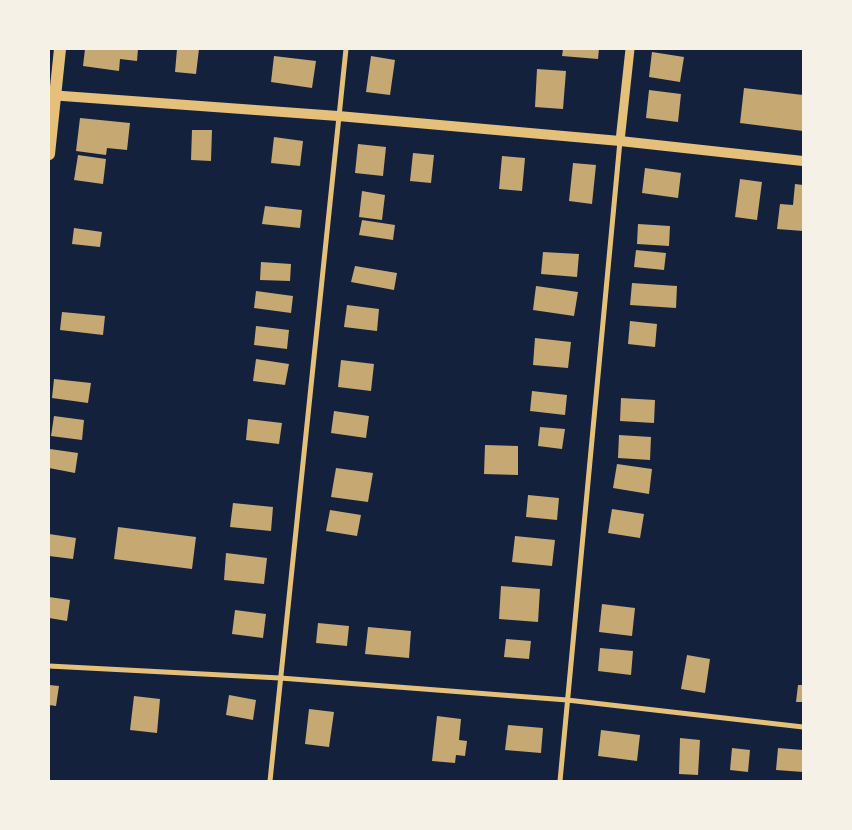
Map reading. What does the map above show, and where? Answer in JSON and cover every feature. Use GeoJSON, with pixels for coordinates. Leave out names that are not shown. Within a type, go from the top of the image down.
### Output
{"type":"FeatureCollection","features":[{"type":"Feature","properties":{"kind":"main road"},"geometry":{"type":"LineString","coordinates":[[49,154],[52,95],[60,49]]}},
{"type":"Feature","properties":{"kind":"main road"},"geometry":{"type":"LineString","coordinates":[[52,95],[338,116],[620,141],[803,162]]}},
{"type":"Feature","properties":{"kind":"street"},"geometry":{"type":"LineString","coordinates":[[270,781],[346,49]]}},
{"type":"Feature","properties":{"kind":"street"},"geometry":{"type":"LineString","coordinates":[[560,781],[630,49]]}},
{"type":"Feature","properties":{"kind":"street"},"geometry":{"type":"LineString","coordinates":[[49,666],[280,678],[567,700],[803,727]]}},
{"type":"Feature","properties":{"kind":"building"},"geometry":{"type":"Polygon","coordinates":[[[85,49],[138,49],[137,61],[120,59],[119,71],[83,66],[85,49]]]}},
{"type":"Feature","properties":{"kind":"building"},"geometry":{"type":"Polygon","coordinates":[[[177,49],[199,49],[196,74],[175,72],[177,49]]]}},
{"type":"Feature","properties":{"kind":"building"},"geometry":{"type":"Polygon","coordinates":[[[563,49],[599,49],[598,59],[562,56],[563,49]]]}},
{"type":"Feature","properties":{"kind":"building"},"geometry":{"type":"Polygon","coordinates":[[[652,52],[684,57],[680,82],[649,77],[652,52]]]}},
{"type":"Feature","properties":{"kind":"building"},"geometry":{"type":"Polygon","coordinates":[[[274,56],[316,61],[312,88],[271,82],[274,56]]]}},
{"type":"Feature","properties":{"kind":"building"},"geometry":{"type":"Polygon","coordinates":[[[371,56],[395,60],[390,95],[366,92],[371,56]]]}},
{"type":"Feature","properties":{"kind":"building"},"geometry":{"type":"Polygon","coordinates":[[[537,69],[566,71],[563,109],[535,107],[537,69]]]}},
{"type":"Feature","properties":{"kind":"building"},"geometry":{"type":"Polygon","coordinates":[[[744,88],[803,95],[803,131],[740,123],[744,88]]]}},
{"type":"Feature","properties":{"kind":"building"},"geometry":{"type":"Polygon","coordinates":[[[649,90],[681,94],[678,122],[646,118],[649,90]]]}},
{"type":"Feature","properties":{"kind":"building"},"geometry":{"type":"Polygon","coordinates":[[[80,118],[130,123],[127,150],[107,148],[106,155],[76,151],[80,118]]]}},
{"type":"Feature","properties":{"kind":"building"},"geometry":{"type":"Polygon","coordinates":[[[192,130],[212,130],[211,161],[191,160],[192,130]]]}},
{"type":"Feature","properties":{"kind":"building"},"geometry":{"type":"Polygon","coordinates":[[[274,137],[303,141],[300,166],[271,163],[274,137]]]}},
{"type":"Feature","properties":{"kind":"building"},"geometry":{"type":"Polygon","coordinates":[[[358,144],[386,147],[383,176],[355,173],[358,144]]]}},
{"type":"Feature","properties":{"kind":"building"},"geometry":{"type":"Polygon","coordinates":[[[413,153],[434,155],[431,183],[410,181],[413,153]]]}},
{"type":"Feature","properties":{"kind":"building"},"geometry":{"type":"Polygon","coordinates":[[[78,155],[106,159],[103,184],[74,180],[78,155]]]}},
{"type":"Feature","properties":{"kind":"building"},"geometry":{"type":"Polygon","coordinates":[[[502,156],[525,158],[522,191],[499,189],[502,156]]]}},
{"type":"Feature","properties":{"kind":"building"},"geometry":{"type":"Polygon","coordinates":[[[573,163],[596,165],[592,204],[569,201],[573,163]]]}},
{"type":"Feature","properties":{"kind":"building"},"geometry":{"type":"Polygon","coordinates":[[[645,168],[681,173],[678,198],[642,193],[645,168]]]}},
{"type":"Feature","properties":{"kind":"building"},"geometry":{"type":"Polygon","coordinates":[[[740,179],[762,182],[757,220],[735,217],[740,179]]]}},
{"type":"Feature","properties":{"kind":"building"},"geometry":{"type":"Polygon","coordinates":[[[795,184],[803,185],[803,231],[777,229],[780,204],[793,205],[795,184]]]}},
{"type":"Feature","properties":{"kind":"building"},"geometry":{"type":"Polygon","coordinates":[[[362,191],[385,195],[382,220],[359,217],[362,191]]]}},
{"type":"Feature","properties":{"kind":"building"},"geometry":{"type":"Polygon","coordinates":[[[265,206],[302,210],[300,228],[262,224],[265,206]]]}},
{"type":"Feature","properties":{"kind":"building"},"geometry":{"type":"Polygon","coordinates":[[[362,220],[395,225],[393,240],[359,235],[362,220]]]}},
{"type":"Feature","properties":{"kind":"building"},"geometry":{"type":"Polygon","coordinates":[[[638,224],[670,226],[669,246],[637,244],[638,224]]]}},
{"type":"Feature","properties":{"kind":"building"},"geometry":{"type":"Polygon","coordinates":[[[74,228],[102,232],[100,247],[72,244],[74,228]]]}},
{"type":"Feature","properties":{"kind":"building"},"geometry":{"type":"Polygon","coordinates":[[[636,250],[666,253],[664,270],[634,267],[636,250]]]}},
{"type":"Feature","properties":{"kind":"building"},"geometry":{"type":"Polygon","coordinates":[[[543,252],[579,254],[577,277],[541,274],[543,252]]]}},
{"type":"Feature","properties":{"kind":"building"},"geometry":{"type":"Polygon","coordinates":[[[261,262],[291,264],[290,281],[260,280],[261,262]]]}},
{"type":"Feature","properties":{"kind":"building"},"geometry":{"type":"Polygon","coordinates":[[[355,266],[397,273],[394,290],[351,282],[355,266]]]}},
{"type":"Feature","properties":{"kind":"building"},"geometry":{"type":"Polygon","coordinates":[[[632,283],[677,286],[676,308],[630,305],[632,283]]]}},
{"type":"Feature","properties":{"kind":"building"},"geometry":{"type":"Polygon","coordinates":[[[536,286],[578,292],[574,316],[533,310],[536,286]]]}},
{"type":"Feature","properties":{"kind":"building"},"geometry":{"type":"Polygon","coordinates":[[[256,291],[293,296],[291,313],[254,308],[256,291]]]}},
{"type":"Feature","properties":{"kind":"building"},"geometry":{"type":"Polygon","coordinates":[[[347,305],[379,309],[377,331],[344,327],[347,305]]]}},
{"type":"Feature","properties":{"kind":"building"},"geometry":{"type":"Polygon","coordinates":[[[62,312],[105,316],[103,335],[60,330],[62,312]]]}},
{"type":"Feature","properties":{"kind":"building"},"geometry":{"type":"Polygon","coordinates":[[[630,321],[657,324],[655,347],[628,344],[630,321]]]}},
{"type":"Feature","properties":{"kind":"building"},"geometry":{"type":"Polygon","coordinates":[[[256,326],[289,330],[287,349],[254,345],[256,326]]]}},
{"type":"Feature","properties":{"kind":"building"},"geometry":{"type":"Polygon","coordinates":[[[535,338],[571,342],[568,368],[533,365],[535,338]]]}},
{"type":"Feature","properties":{"kind":"building"},"geometry":{"type":"Polygon","coordinates":[[[256,359],[289,364],[285,385],[253,381],[256,359]]]}},
{"type":"Feature","properties":{"kind":"building"},"geometry":{"type":"Polygon","coordinates":[[[341,360],[374,364],[371,391],[338,387],[341,360]]]}},
{"type":"Feature","properties":{"kind":"building"},"geometry":{"type":"Polygon","coordinates":[[[54,379],[91,383],[88,403],[52,398],[54,379]]]}},
{"type":"Feature","properties":{"kind":"building"},"geometry":{"type":"Polygon","coordinates":[[[532,391],[567,395],[565,415],[530,411],[532,391]]]}},
{"type":"Feature","properties":{"kind":"building"},"geometry":{"type":"Polygon","coordinates":[[[621,398],[655,400],[654,423],[620,421],[621,398]]]}},
{"type":"Feature","properties":{"kind":"building"},"geometry":{"type":"Polygon","coordinates":[[[334,411],[369,416],[366,438],[331,433],[334,411]]]}},
{"type":"Feature","properties":{"kind":"building"},"geometry":{"type":"Polygon","coordinates":[[[54,416],[84,420],[82,440],[51,436],[54,416]]]}},
{"type":"Feature","properties":{"kind":"building"},"geometry":{"type":"Polygon","coordinates":[[[248,419],[282,423],[279,444],[246,440],[248,419]]]}},
{"type":"Feature","properties":{"kind":"building"},"geometry":{"type":"Polygon","coordinates":[[[540,427],[565,429],[562,449],[538,446],[540,427]]]}},
{"type":"Feature","properties":{"kind":"building"},"geometry":{"type":"Polygon","coordinates":[[[619,435],[651,437],[650,460],[618,458],[619,435]]]}},
{"type":"Feature","properties":{"kind":"building"},"geometry":{"type":"Polygon","coordinates":[[[485,445],[518,446],[518,475],[484,474],[485,445]]]}},
{"type":"Feature","properties":{"kind":"building"},"geometry":{"type":"Polygon","coordinates":[[[50,449],[78,453],[75,473],[49,468],[50,449]]]}},
{"type":"Feature","properties":{"kind":"building"},"geometry":{"type":"Polygon","coordinates":[[[617,464],[652,469],[649,494],[613,488],[617,464]]]}},
{"type":"Feature","properties":{"kind":"building"},"geometry":{"type":"Polygon","coordinates":[[[336,468],[373,473],[368,502],[331,497],[336,468]]]}},
{"type":"Feature","properties":{"kind":"building"},"geometry":{"type":"Polygon","coordinates":[[[528,495],[559,498],[557,520],[526,517],[528,495]]]}},
{"type":"Feature","properties":{"kind":"building"},"geometry":{"type":"Polygon","coordinates":[[[233,503],[273,507],[271,531],[230,527],[233,503]]]}},
{"type":"Feature","properties":{"kind":"building"},"geometry":{"type":"Polygon","coordinates":[[[612,509],[644,514],[640,538],[608,533],[612,509]]]}},
{"type":"Feature","properties":{"kind":"building"},"geometry":{"type":"Polygon","coordinates":[[[330,510],[361,515],[357,536],[326,531],[330,510]]]}},
{"type":"Feature","properties":{"kind":"building"},"geometry":{"type":"Polygon","coordinates":[[[118,527],[196,537],[192,569],[114,559],[118,527]]]}},
{"type":"Feature","properties":{"kind":"building"},"geometry":{"type":"Polygon","coordinates":[[[49,534],[76,538],[73,559],[49,556],[49,534]]]}},
{"type":"Feature","properties":{"kind":"building"},"geometry":{"type":"Polygon","coordinates":[[[515,536],[555,540],[552,566],[512,562],[515,536]]]}},
{"type":"Feature","properties":{"kind":"building"},"geometry":{"type":"Polygon","coordinates":[[[226,553],[267,558],[264,584],[224,580],[226,553]]]}},
{"type":"Feature","properties":{"kind":"building"},"geometry":{"type":"Polygon","coordinates":[[[501,586],[540,589],[538,622],[499,619],[501,586]]]}},
{"type":"Feature","properties":{"kind":"building"},"geometry":{"type":"Polygon","coordinates":[[[49,597],[70,600],[67,621],[49,618],[49,597]]]}},
{"type":"Feature","properties":{"kind":"building"},"geometry":{"type":"Polygon","coordinates":[[[602,604],[635,608],[632,636],[599,632],[602,604]]]}},
{"type":"Feature","properties":{"kind":"building"},"geometry":{"type":"Polygon","coordinates":[[[235,610],[266,614],[263,638],[232,634],[235,610]]]}},
{"type":"Feature","properties":{"kind":"building"},"geometry":{"type":"Polygon","coordinates":[[[318,623],[349,626],[347,646],[316,643],[318,623]]]}},
{"type":"Feature","properties":{"kind":"building"},"geometry":{"type":"Polygon","coordinates":[[[368,627],[411,631],[409,658],[365,654],[368,627]]]}},
{"type":"Feature","properties":{"kind":"building"},"geometry":{"type":"Polygon","coordinates":[[[506,639],[531,641],[529,659],[504,657],[506,639]]]}},
{"type":"Feature","properties":{"kind":"building"},"geometry":{"type":"Polygon","coordinates":[[[600,648],[633,651],[631,675],[598,671],[600,648]]]}},
{"type":"Feature","properties":{"kind":"building"},"geometry":{"type":"Polygon","coordinates":[[[687,655],[710,659],[705,693],[681,689],[687,655]]]}},
{"type":"Feature","properties":{"kind":"building"},"geometry":{"type":"Polygon","coordinates":[[[49,685],[59,686],[56,706],[49,705],[49,685]]]}},
{"type":"Feature","properties":{"kind":"building"},"geometry":{"type":"Polygon","coordinates":[[[798,685],[803,685],[803,702],[796,702],[798,685]]]}},
{"type":"Feature","properties":{"kind":"building"},"geometry":{"type":"Polygon","coordinates":[[[229,695],[256,700],[253,720],[226,715],[229,695]]]}},
{"type":"Feature","properties":{"kind":"building"},"geometry":{"type":"Polygon","coordinates":[[[134,696],[160,699],[157,733],[130,730],[134,696]]]}},
{"type":"Feature","properties":{"kind":"building"},"geometry":{"type":"Polygon","coordinates":[[[309,709],[334,712],[329,747],[305,744],[309,709]]]}},
{"type":"Feature","properties":{"kind":"building"},"geometry":{"type":"Polygon","coordinates":[[[437,716],[461,719],[459,740],[467,741],[465,756],[456,755],[455,763],[432,761],[437,716]]]}},
{"type":"Feature","properties":{"kind":"building"},"geometry":{"type":"Polygon","coordinates":[[[508,725],[543,728],[541,753],[505,750],[508,725]]]}},
{"type":"Feature","properties":{"kind":"building"},"geometry":{"type":"Polygon","coordinates":[[[601,730],[640,735],[637,761],[598,756],[601,730]]]}},
{"type":"Feature","properties":{"kind":"building"},"geometry":{"type":"Polygon","coordinates":[[[680,738],[700,740],[698,775],[679,774],[680,738]]]}},
{"type":"Feature","properties":{"kind":"building"},"geometry":{"type":"Polygon","coordinates":[[[732,748],[750,750],[748,772],[730,770],[732,748]]]}},
{"type":"Feature","properties":{"kind":"building"},"geometry":{"type":"Polygon","coordinates":[[[778,748],[803,750],[803,772],[776,770],[778,748]]]}}]}
